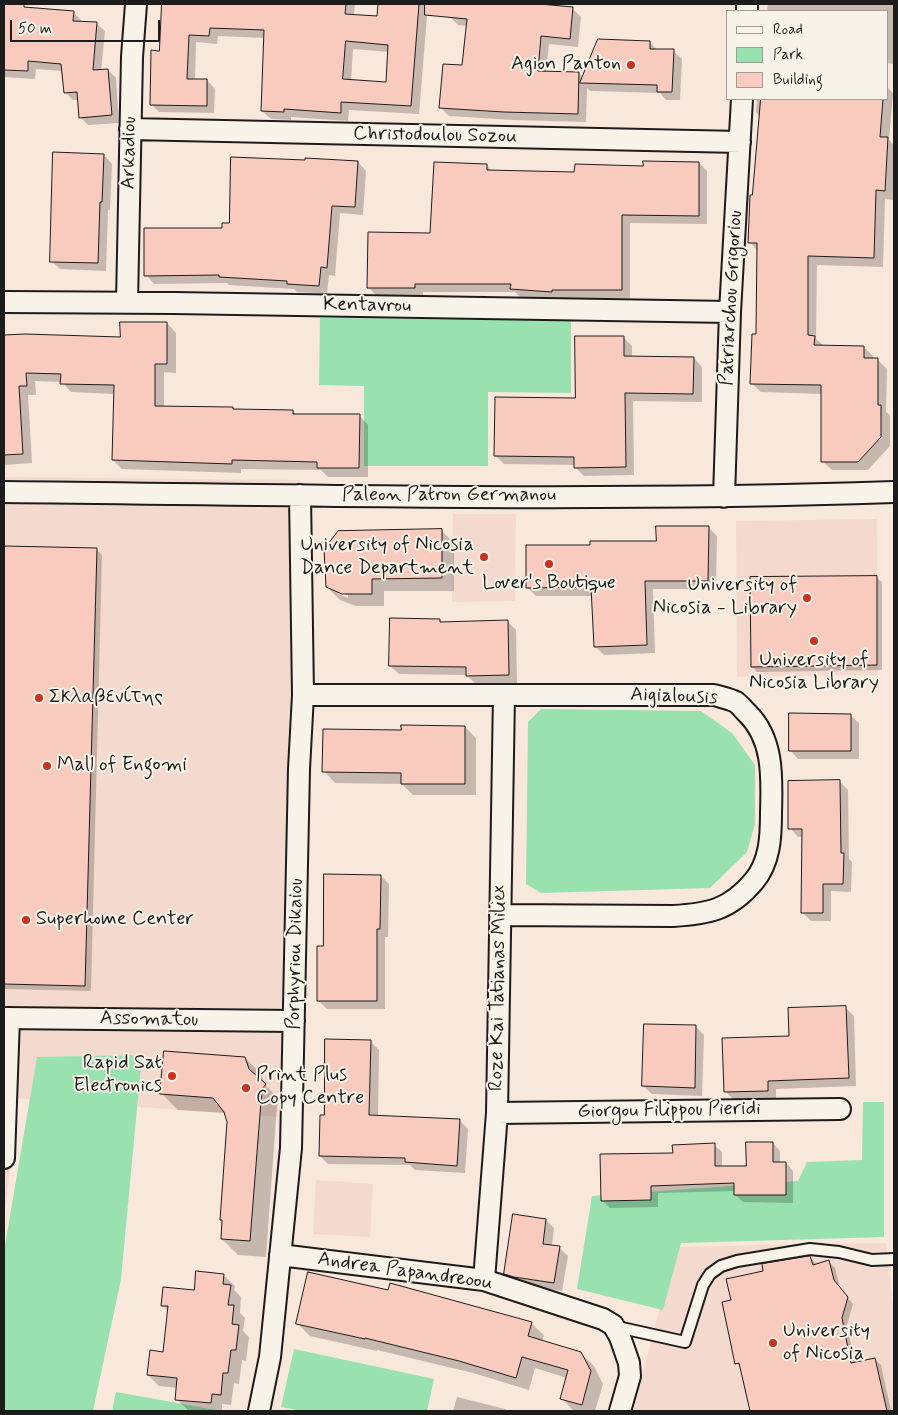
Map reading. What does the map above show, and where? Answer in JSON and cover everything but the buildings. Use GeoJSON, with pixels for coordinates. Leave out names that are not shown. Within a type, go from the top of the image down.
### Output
{"type":"FeatureCollection","features":[{"type":"Feature","properties":{"kind":"street","name":"Arkadiou"},"geometry":{"type":"LineString","coordinates":[[127,302],[132,57],[136,4]]}},
{"type":"Feature","properties":{"kind":"street","name":"Patriarchou Grigoriou"},"geometry":{"type":"LineString","coordinates":[[724,497],[730,312],[742,100]]}},
{"type":"Feature","properties":{"kind":"street","name":"Christodoulou Sozou"},"geometry":{"type":"LineString","coordinates":[[130,129],[740,142]]}},
{"type":"Feature","properties":{"kind":"street","name":"Kentavrou"},"geometry":{"type":"LineString","coordinates":[[4,302],[54,304],[127,302],[730,312]]}},
{"type":"Feature","properties":{"kind":"street","name":"Paleon Patron Germanou"},"geometry":{"type":"LineString","coordinates":[[4,492],[724,497],[894,492]]}},
{"type":"Feature","properties":{"kind":"street","name":"Porphyriou Dikaiou"},"geometry":{"type":"LineString","coordinates":[[259,1411],[270,1357],[291,1148],[299,779],[303,695],[300,495]]}},
{"type":"Feature","properties":{"kind":"street","name":"Aigialousis"},"geometry":{"type":"LineString","coordinates":[[303,695],[714,695],[736,702],[751,717],[763,736],[772,773],[771,842],[763,867],[754,882],[738,896],[719,909],[700,915],[500,915]]}},
{"type":"Feature","properties":{"kind":"street","name":"Roze Kai Tatianas Miliex"},"geometry":{"type":"LineString","coordinates":[[484,1280],[497,1113],[504,695]]}},
{"type":"Feature","properties":{"kind":"street","name":"Assomatou"},"geometry":{"type":"LineString","coordinates":[[6,1018],[294,1021]]}},
{"type":"Feature","properties":{"kind":"street"},"geometry":{"type":"LineString","coordinates":[[4,1158],[6,1018]]}},
{"type":"Feature","properties":{"kind":"street","name":"Giorgou Filippou Pieridi"},"geometry":{"type":"LineString","coordinates":[[497,1113],[840,1109]]}},
{"type":"Feature","properties":{"kind":"street","name":"Andrea Papandreoou"},"geometry":{"type":"LineString","coordinates":[[280,1255],[484,1280],[603,1319],[613,1326]]}},
{"type":"Feature","properties":{"kind":"street"},"geometry":{"type":"LineString","coordinates":[[613,1326],[620,1337],[629,1363],[630,1376],[620,1411]]}},
{"type":"Feature","properties":{"kind":"lane"},"geometry":{"type":"LineString","coordinates":[[613,1326],[685,1342],[703,1285],[710,1274],[720,1266],[737,1260],[810,1248],[839,1252],[872,1260],[894,1258]]}},
{"type":"Feature","properties":{"kind":"shaded area"},"geometry":{"type":"Polygon","coordinates":[[[4,477],[300,480],[299,694],[278,1117],[15,1098],[12,1152],[4,1221],[4,477]]]}},
{"type":"Feature","properties":{"kind":"shaded area","name":"University of Nicosia Dance Department"},"geometry":{"type":"Polygon","coordinates":[[[453,514],[516,514],[515,601],[452,602],[453,514]]]}},
{"type":"Feature","properties":{"kind":"shaded area","name":"University of Nicosia - Library"},"geometry":{"type":"Polygon","coordinates":[[[877,519],[878,675],[737,677],[736,521],[877,519]]]}},
{"type":"Feature","properties":{"kind":"shaded area"},"geometry":{"type":"Polygon","coordinates":[[[316,1180],[373,1184],[370,1237],[313,1234],[316,1180]]]}},
{"type":"Feature","properties":{"kind":"shaded area","name":"University of Nicosia"},"geometry":{"type":"Polygon","coordinates":[[[886,1243],[894,1316],[894,1411],[633,1411],[659,1311],[673,1247],[886,1243]]]}},
{"type":"Feature","properties":{"kind":"green space"},"geometry":{"type":"Polygon","coordinates":[[[320,318],[571,319],[571,393],[488,392],[488,466],[364,466],[364,386],[319,385],[320,318]]]}},
{"type":"Feature","properties":{"kind":"green space"},"geometry":{"type":"Polygon","coordinates":[[[541,709],[701,711],[732,733],[755,765],[755,824],[747,852],[710,888],[541,893],[526,884],[528,722],[541,709]]]}},
{"type":"Feature","properties":{"kind":"green space"},"geometry":{"type":"Polygon","coordinates":[[[142,1055],[121,1279],[93,1411],[4,1411],[4,1251],[37,1057],[142,1055]]]}},
{"type":"Feature","properties":{"kind":"green space"},"geometry":{"type":"Polygon","coordinates":[[[863,1102],[884,1102],[884,1237],[681,1243],[663,1310],[577,1289],[592,1196],[798,1181],[807,1162],[862,1160],[863,1102]]]}},
{"type":"Feature","properties":{"kind":"green space"},"geometry":{"type":"Polygon","coordinates":[[[294,1349],[434,1379],[427,1411],[302,1411],[281,1407],[294,1349]]]}},
{"type":"Feature","properties":{"kind":"green space"},"geometry":{"type":"Polygon","coordinates":[[[116,1392],[222,1411],[112,1411],[116,1392]]]}},
{"type":"Feature","properties":{"kind":"place","name":"Agion Panton"},"geometry":{"type":"Point","coordinates":[631,65]}},
{"type":"Feature","properties":{"kind":"place","name":"University of Nicosia Dance Department"},"geometry":{"type":"Point","coordinates":[484,557]}},
{"type":"Feature","properties":{"kind":"place","name":"Lover's Boutique"},"geometry":{"type":"Point","coordinates":[549,564]}},
{"type":"Feature","properties":{"kind":"place","name":"University of Nicosia - Library"},"geometry":{"type":"Point","coordinates":[807,598]}},
{"type":"Feature","properties":{"kind":"place","name":"University of Nicosia Library"},"geometry":{"type":"Point","coordinates":[814,641]}},
{"type":"Feature","properties":{"kind":"place","name":"Σκλαβενίτης"},"geometry":{"type":"Point","coordinates":[39,698]}},
{"type":"Feature","properties":{"kind":"place","name":"Mall of Engomi"},"geometry":{"type":"Point","coordinates":[47,766]}},
{"type":"Feature","properties":{"kind":"place","name":"Superhome Center"},"geometry":{"type":"Point","coordinates":[26,920]}},
{"type":"Feature","properties":{"kind":"place","name":"Rapid Sat Electronics"},"geometry":{"type":"Point","coordinates":[172,1076]}},
{"type":"Feature","properties":{"kind":"place","name":"Print Plus Copy Centre"},"geometry":{"type":"Point","coordinates":[246,1088]}},
{"type":"Feature","properties":{"kind":"place","name":"University of Nicosia"},"geometry":{"type":"Point","coordinates":[773,1343]}}]}
